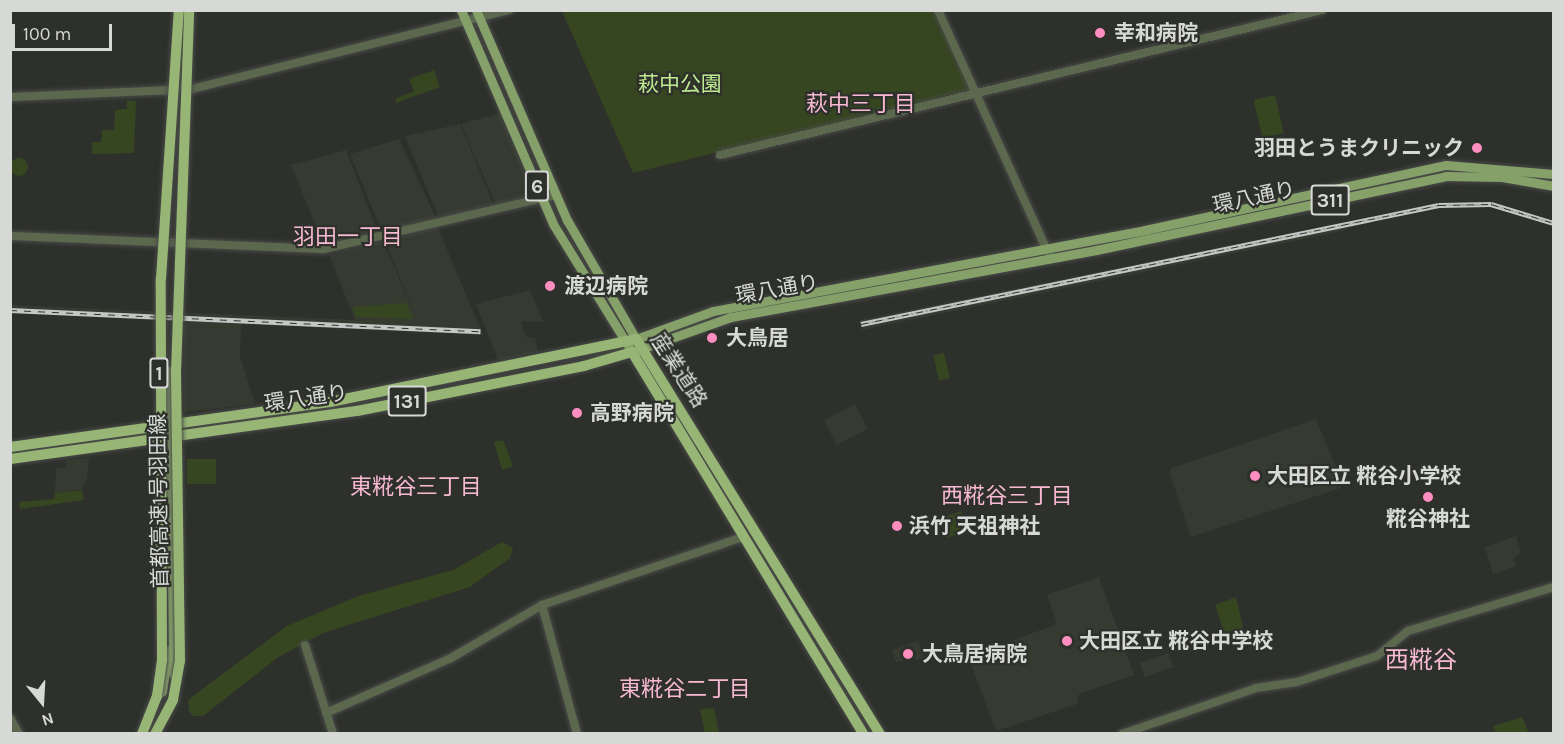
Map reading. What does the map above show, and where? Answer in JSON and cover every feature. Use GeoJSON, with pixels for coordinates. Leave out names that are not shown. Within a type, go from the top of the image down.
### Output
{"type":"FeatureCollection","features":[{"type":"Feature","properties":{"kind":"highway","name":"首都高速1号羽田線"},"geometry":{"type":"LineString","coordinates":[[150,732],[162,659],[160,348],[165,198],[174,111],[179,10]]}},
{"type":"Feature","properties":{"kind":"highway","name":"首都高速1号羽田線"},"geometry":{"type":"LineString","coordinates":[[150,732],[172,700],[180,661],[176,371],[188,111],[189,10]]}},
{"type":"Feature","properties":{"kind":"highway"},"geometry":{"type":"LineString","coordinates":[[150,732],[165,675],[171,613],[167,371],[174,111]]}},
{"type":"Feature","properties":{"kind":"highway"},"geometry":{"type":"LineString","coordinates":[[167,371],[177,200],[188,111]]}},
{"type":"Feature","properties":{"kind":"highway","name":"環八通り"},"geometry":{"type":"LineString","coordinates":[[10,447],[168,432],[389,405],[584,366],[634,345]]}},
{"type":"Feature","properties":{"kind":"highway","name":"産業道路"},"geometry":{"type":"LineString","coordinates":[[634,345],[743,537],[863,734]]}},
{"type":"Feature","properties":{"kind":"highway","name":"産業道路"},"geometry":{"type":"LineString","coordinates":[[634,345],[880,734]]}},
{"type":"Feature","properties":{"kind":"highway","name":"環八通り"},"geometry":{"type":"LineString","coordinates":[[10,459],[168,432]]}},
{"type":"Feature","properties":{"kind":"main road","name":"産業道路"},"geometry":{"type":"LineString","coordinates":[[461,10],[566,248],[634,345]]}},
{"type":"Feature","properties":{"kind":"main road","name":"産業道路"},"geometry":{"type":"LineString","coordinates":[[478,14],[556,195],[634,345]]}},
{"type":"Feature","properties":{"kind":"main road","name":"環八通り"},"geometry":{"type":"LineString","coordinates":[[634,345],[710,312],[1047,248],[1446,165],[1554,174]]}},
{"type":"Feature","properties":{"kind":"main road","name":"環八通り"},"geometry":{"type":"LineString","coordinates":[[634,345],[731,317],[1051,259],[1446,176],[1502,177],[1554,186]]}},
{"type":"Feature","properties":{"kind":"street"},"geometry":{"type":"LineString","coordinates":[[10,97],[192,89],[466,21],[478,14],[509,10]]}},
{"type":"Feature","properties":{"kind":"street"},"geometry":{"type":"LineString","coordinates":[[938,10],[1051,259]]}},
{"type":"Feature","properties":{"kind":"street"},"geometry":{"type":"LineString","coordinates":[[720,155],[1322,10]]}},
{"type":"Feature","properties":{"kind":"street"},"geometry":{"type":"LineString","coordinates":[[10,236],[324,249],[556,195]]}},
{"type":"Feature","properties":{"kind":"street"},"geometry":{"type":"LineString","coordinates":[[326,713],[451,658],[542,604],[743,537]]}},
{"type":"Feature","properties":{"kind":"street"},"geometry":{"type":"LineString","coordinates":[[1122,734],[1256,688],[1297,682],[1377,656],[1408,631],[1554,587]]}},
{"type":"Feature","properties":{"kind":"street"},"geometry":{"type":"LineString","coordinates":[[542,604],[574,732]]}},
{"type":"Feature","properties":{"kind":"street"},"geometry":{"type":"LineString","coordinates":[[305,645],[333,734]]}},
{"type":"Feature","properties":{"kind":"street"},"geometry":{"type":"LineString","coordinates":[[10,718],[19,734]]}},
{"type":"Feature","properties":{"kind":"shaded area"},"geometry":{"type":"Polygon","coordinates":[[[500,113],[533,192],[530,197],[496,205],[461,124],[500,113]]]}},
{"type":"Feature","properties":{"kind":"shaded area"},"geometry":{"type":"Polygon","coordinates":[[[460,124],[494,205],[443,218],[438,216],[405,136],[460,124]]]}},
{"type":"Feature","properties":{"kind":"shaded area"},"geometry":{"type":"Polygon","coordinates":[[[399,139],[435,216],[433,220],[382,232],[350,154],[399,139]]]}},
{"type":"Feature","properties":{"kind":"shaded area"},"geometry":{"type":"Polygon","coordinates":[[[346,150],[378,233],[324,246],[291,165],[346,150]]]}},
{"type":"Feature","properties":{"kind":"shaded area"},"geometry":{"type":"Polygon","coordinates":[[[1345,222],[1347,230],[862,330],[860,320],[1345,222]]]}},
{"type":"Feature","properties":{"kind":"shaded area"},"geometry":{"type":"Polygon","coordinates":[[[438,228],[483,335],[241,324],[240,356],[255,404],[184,412],[184,322],[11,312],[11,305],[355,320],[329,255],[383,241],[418,322],[385,241],[438,228]]]}},
{"type":"Feature","properties":{"kind":"shaded area"},"geometry":{"type":"Polygon","coordinates":[[[530,290],[543,322],[522,321],[522,326],[526,337],[535,338],[538,352],[498,360],[476,304],[530,290]]]}},
{"type":"Feature","properties":{"kind":"shaded area"},"geometry":{"type":"Polygon","coordinates":[[[855,404],[868,429],[837,445],[824,420],[855,404]]]}},
{"type":"Feature","properties":{"kind":"shaded area","name":"大田区立 糀谷小学校"},"geometry":{"type":"Polygon","coordinates":[[[1316,419],[1342,482],[1341,488],[1191,537],[1169,471],[1172,468],[1316,419]]]}},
{"type":"Feature","properties":{"kind":"shaded area"},"geometry":{"type":"Polygon","coordinates":[[[89,458],[87,479],[82,489],[55,493],[56,468],[66,467],[66,460],[89,458]]]}},
{"type":"Feature","properties":{"kind":"shaded area"},"geometry":{"type":"Polygon","coordinates":[[[1516,536],[1521,554],[1513,558],[1516,566],[1493,574],[1485,547],[1516,536]]]}},
{"type":"Feature","properties":{"kind":"shaded area","name":"大田区立 糀谷中学校"},"geometry":{"type":"Polygon","coordinates":[[[1099,577],[1134,675],[1079,694],[1077,704],[996,731],[968,657],[1057,624],[1047,595],[1099,577]]]}},
{"type":"Feature","properties":{"kind":"shaded area","name":"大鳥居病院"},"geometry":{"type":"Polygon","coordinates":[[[918,641],[924,659],[896,662],[892,650],[918,641]]]}},
{"type":"Feature","properties":{"kind":"shaded area"},"geometry":{"type":"Polygon","coordinates":[[[1168,653],[1173,667],[1145,677],[1140,663],[1168,653]]]}},
{"type":"Feature","properties":{"kind":"green space","name":"萩中公園"},"geometry":{"type":"Polygon","coordinates":[[[562,11],[935,11],[969,90],[633,173],[562,11]]]}},
{"type":"Feature","properties":{"kind":"green space"},"geometry":{"type":"Polygon","coordinates":[[[434,70],[440,87],[396,103],[395,99],[414,91],[409,79],[434,70]]]}},
{"type":"Feature","properties":{"kind":"green space"},"geometry":{"type":"Polygon","coordinates":[[[1275,95],[1284,133],[1262,138],[1254,100],[1275,95]]]}},
{"type":"Feature","properties":{"kind":"green space"},"geometry":{"type":"Polygon","coordinates":[[[127,100],[136,101],[134,153],[92,154],[92,142],[101,142],[102,130],[114,130],[115,110],[127,109],[127,100]]]}},
{"type":"Feature","properties":{"kind":"green space"},"geometry":{"type":"Polygon","coordinates":[[[19,158],[25,161],[28,167],[25,173],[19,176],[13,173],[10,167],[13,161],[19,158]]]}},
{"type":"Feature","properties":{"kind":"green space"},"geometry":{"type":"Polygon","coordinates":[[[406,303],[413,319],[356,317],[352,307],[406,303]]]}},
{"type":"Feature","properties":{"kind":"green space"},"geometry":{"type":"Polygon","coordinates":[[[944,353],[950,378],[939,381],[933,355],[944,353]]]}},
{"type":"Feature","properties":{"kind":"green space"},"geometry":{"type":"Polygon","coordinates":[[[503,440],[513,466],[502,470],[494,442],[503,440]]]}},
{"type":"Feature","properties":{"kind":"green space"},"geometry":{"type":"Polygon","coordinates":[[[187,459],[216,459],[216,484],[187,484],[187,459]]]}},
{"type":"Feature","properties":{"kind":"green space"},"geometry":{"type":"Polygon","coordinates":[[[82,490],[84,500],[20,509],[19,502],[54,499],[55,493],[82,490]]]}},
{"type":"Feature","properties":{"kind":"green space"},"geometry":{"type":"Polygon","coordinates":[[[961,511],[968,531],[947,538],[940,518],[961,511]]]}},
{"type":"Feature","properties":{"kind":"green space"},"geometry":{"type":"Polygon","coordinates":[[[502,542],[513,548],[510,558],[470,587],[323,633],[277,658],[203,716],[193,716],[189,711],[188,701],[193,696],[287,626],[358,596],[453,570],[502,542]]]}},
{"type":"Feature","properties":{"kind":"green space"},"geometry":{"type":"Polygon","coordinates":[[[1236,597],[1245,636],[1228,643],[1215,605],[1236,597]]]}},
{"type":"Feature","properties":{"kind":"green space"},"geometry":{"type":"Polygon","coordinates":[[[714,708],[719,733],[705,733],[700,709],[714,708]]]}},
{"type":"Feature","properties":{"kind":"green space"},"geometry":{"type":"Polygon","coordinates":[[[1522,717],[1529,733],[1496,733],[1493,726],[1522,717]]]}},
{"type":"Feature","properties":{"kind":"railway"},"geometry":{"type":"LineString","coordinates":[[861,324],[1439,205],[1491,204],[1554,223]]}},
{"type":"Feature","properties":{"kind":"railway"},"geometry":{"type":"LineString","coordinates":[[10,310],[481,331]]}},
{"type":"Feature","properties":{"kind":"place","name":"幸和病院"},"geometry":{"type":"Point","coordinates":[1100,33]}},
{"type":"Feature","properties":{"kind":"place","name":"羽田とうまクリニック"},"geometry":{"type":"Point","coordinates":[1477,148]}},
{"type":"Feature","properties":{"kind":"place","name":"渡辺病院"},"geometry":{"type":"Point","coordinates":[550,286]}},
{"type":"Feature","properties":{"kind":"place","name":"大鳥居"},"geometry":{"type":"Point","coordinates":[712,338]}},
{"type":"Feature","properties":{"kind":"place","name":"高野病院"},"geometry":{"type":"Point","coordinates":[577,413]}},
{"type":"Feature","properties":{"kind":"place","name":"大田区立 糀谷小学校"},"geometry":{"type":"Point","coordinates":[1255,476]}},
{"type":"Feature","properties":{"kind":"place","name":"糀谷神社"},"geometry":{"type":"Point","coordinates":[1428,497]}},
{"type":"Feature","properties":{"kind":"place","name":"浜竹 天祖神社"},"geometry":{"type":"Point","coordinates":[897,526]}},
{"type":"Feature","properties":{"kind":"place","name":"大田区立 糀谷中学校"},"geometry":{"type":"Point","coordinates":[1067,641]}},
{"type":"Feature","properties":{"kind":"place","name":"大鳥居病院"},"geometry":{"type":"Point","coordinates":[908,654]}},
{"type":"Feature","properties":{"kind":"district","name":"萩中三丁目"},"geometry":{"type":"Point","coordinates":[861,105]}},
{"type":"Feature","properties":{"kind":"district","name":"羽田一丁目"},"geometry":{"type":"Point","coordinates":[348,238]}},
{"type":"Feature","properties":{"kind":"district","name":"東糀谷三丁目"},"geometry":{"type":"Point","coordinates":[416,488]}},
{"type":"Feature","properties":{"kind":"district","name":"西糀谷三丁目"},"geometry":{"type":"Point","coordinates":[1007,497]}},
{"type":"Feature","properties":{"kind":"district","name":"西糀谷"},"geometry":{"type":"Point","coordinates":[1421,661]}},
{"type":"Feature","properties":{"kind":"district","name":"東糀谷二丁目"},"geometry":{"type":"Point","coordinates":[685,690]}}]}
